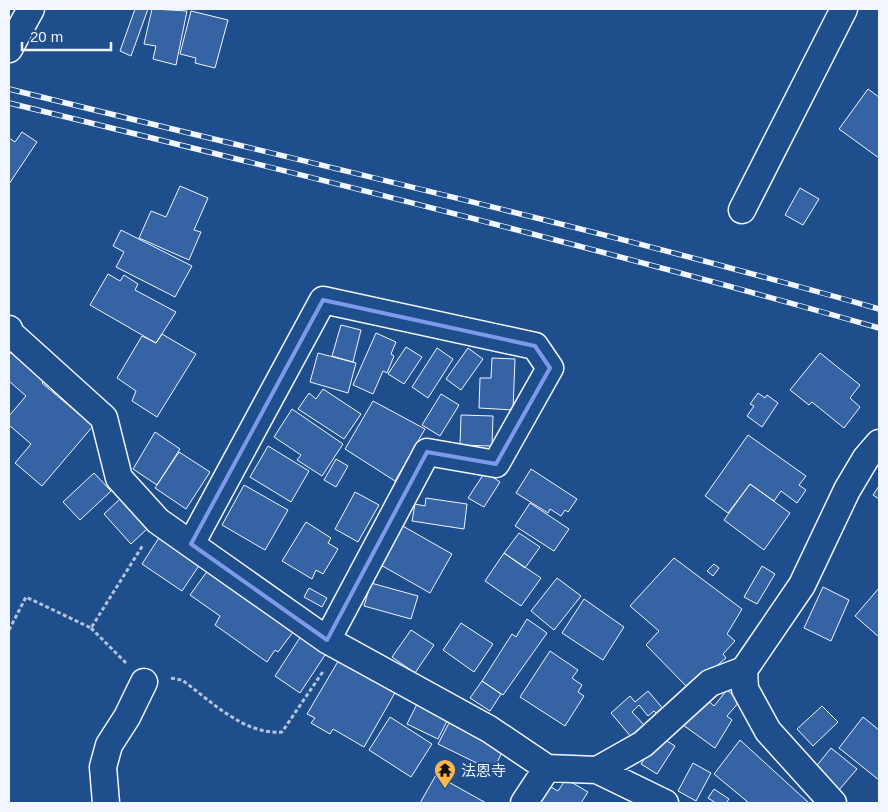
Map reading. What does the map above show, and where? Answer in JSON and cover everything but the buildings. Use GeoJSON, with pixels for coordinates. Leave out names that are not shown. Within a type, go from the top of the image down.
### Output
{"type":"FeatureCollection","features":[{"type":"Feature","properties":{"kind":"street"},"geometry":{"type":"LineString","coordinates":[[10,45],[31,9]]}},
{"type":"Feature","properties":{"kind":"street"},"geometry":{"type":"LineString","coordinates":[[742,210],[844,9]]}},
{"type":"Feature","properties":{"kind":"street"},"geometry":{"type":"LineString","coordinates":[[191,544],[323,300],[536,346],[550,368],[496,464],[427,452],[333,644]]}},
{"type":"Feature","properties":{"kind":"street"},"geometry":{"type":"LineString","coordinates":[[9,329],[11,334],[104,418],[119,478],[158,521],[333,644],[489,729],[547,768],[597,770],[665,803]]}},
{"type":"Feature","properties":{"kind":"street"},"geometry":{"type":"LineString","coordinates":[[597,770],[643,744],[710,683],[744,670],[802,585],[846,490],[866,458],[879,443]]}},
{"type":"Feature","properties":{"kind":"street"},"geometry":{"type":"LineString","coordinates":[[744,670],[745,689],[768,731],[833,803]]}},
{"type":"Feature","properties":{"kind":"street"},"geometry":{"type":"LineString","coordinates":[[106,803],[103,767],[109,745],[127,717],[144,682]]}},
{"type":"Feature","properties":{"kind":"street"},"geometry":{"type":"LineString","coordinates":[[524,803],[547,768]]}},
{"type":"Feature","properties":{"kind":"path"},"geometry":{"type":"LineString","coordinates":[[91,628],[158,521]]}},
{"type":"Feature","properties":{"kind":"path"},"geometry":{"type":"LineString","coordinates":[[9,630],[26,597],[91,628],[144,682],[171,678],[182,680],[247,726],[269,733],[282,732],[333,644]]}},
{"type":"Feature","properties":{"kind":"highlighted area"},"geometry":{"type":"Polygon","coordinates":[[[323,300],[535,346],[550,368],[496,464],[427,452],[327,640],[191,544],[323,300]]]}},
{"type":"Feature","properties":{"kind":"railway"},"geometry":{"type":"LineString","coordinates":[[9,89],[554,222],[879,309]]}},
{"type":"Feature","properties":{"kind":"railway"},"geometry":{"type":"LineString","coordinates":[[9,103],[554,239],[879,328]]}},
{"type":"Feature","properties":{"kind":"place","name":"法恩寺"},"geometry":{"type":"Point","coordinates":[445,789]}}]}
